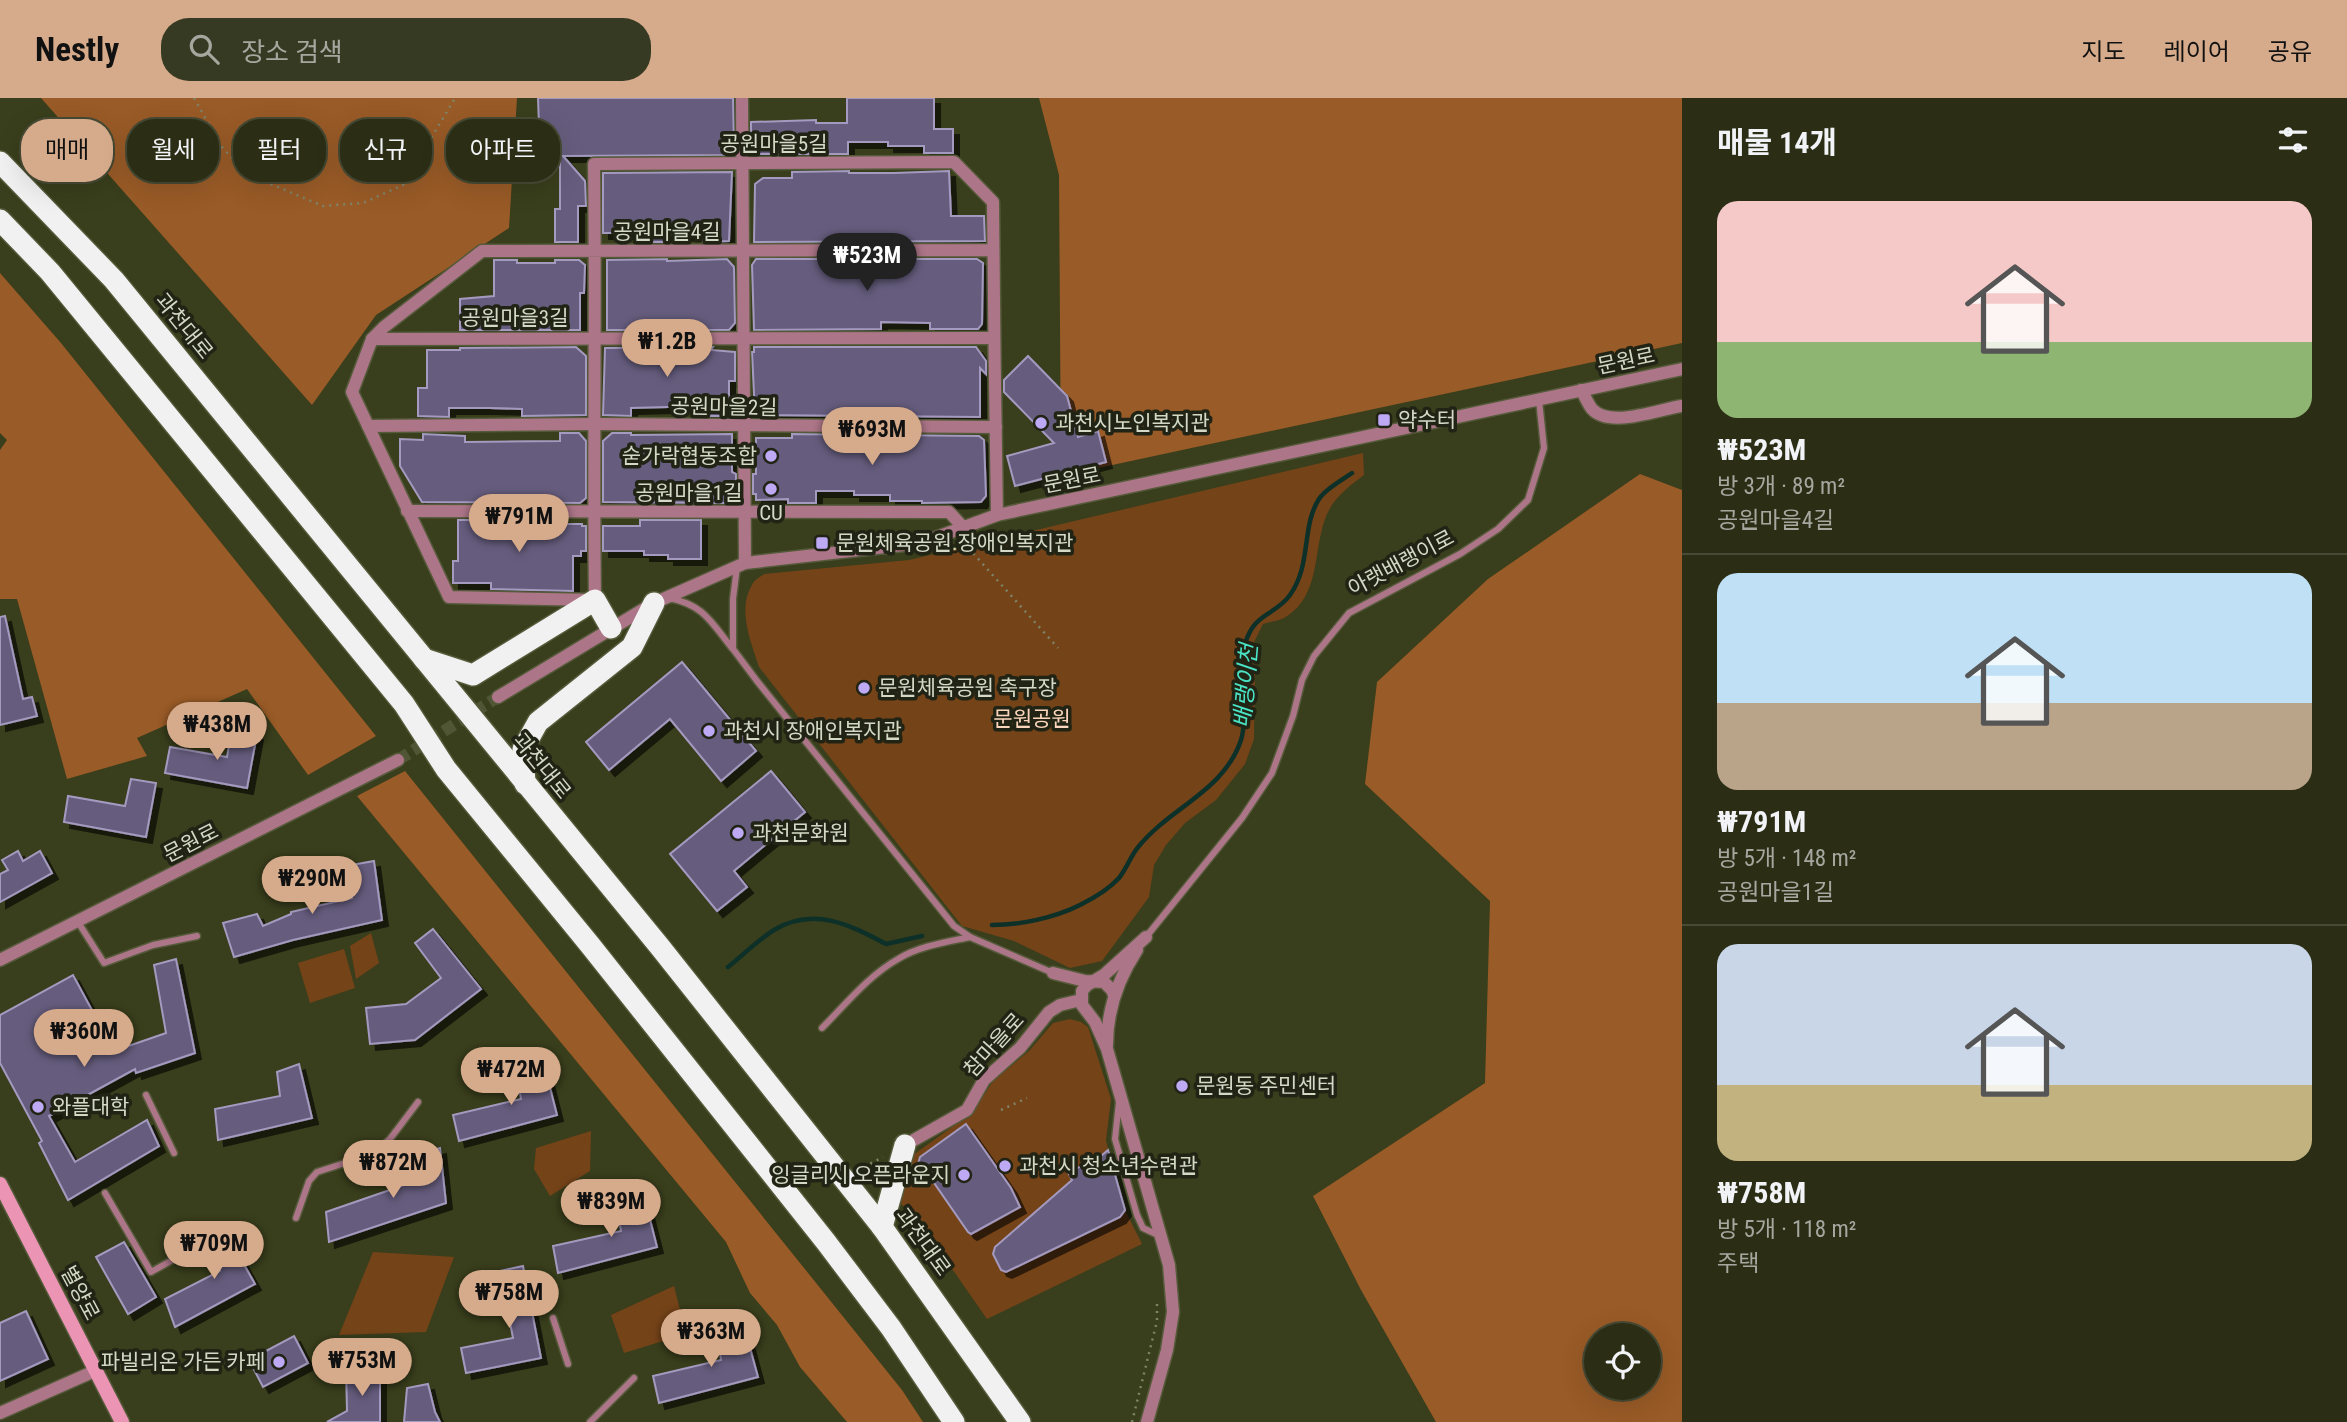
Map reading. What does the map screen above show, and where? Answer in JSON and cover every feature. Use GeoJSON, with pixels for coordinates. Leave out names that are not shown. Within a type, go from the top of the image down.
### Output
{"type":"FeatureCollection","features":[{"type":"Feature","properties":{"kind":"highway","name":"과천대로"},"geometry":{"type":"LineString","coordinates":[[0,162],[114,281],[660,947],[882,1227],[1020,1422]]}},
{"type":"Feature","properties":{"kind":"highway"},"geometry":{"type":"LineString","coordinates":[[0,220],[50,272],[404,704],[446,769],[582,934],[826,1242],[891,1328],[954,1422]]}},
{"type":"Feature","properties":{"kind":"highway"},"geometry":{"type":"LineString","coordinates":[[424,660],[473,675],[596,600],[611,628]]}},
{"type":"Feature","properties":{"kind":"highway"},"geometry":{"type":"LineString","coordinates":[[526,784],[523,749],[538,722],[632,647],[661,600]]}},
{"type":"Feature","properties":{"kind":"highway"},"geometry":{"type":"LineString","coordinates":[[882,1227],[905,1145]]}},
{"type":"Feature","properties":{"kind":"street"},"geometry":{"type":"LineString","coordinates":[[741,564],[744,512],[742,98]]}},
{"type":"Feature","properties":{"kind":"street","name":"공원마을5길"},"geometry":{"type":"LineString","coordinates":[[596,251],[594,164],[954,162],[993,202],[993,250]]}},
{"type":"Feature","properties":{"kind":"street"},"geometry":{"type":"LineString","coordinates":[[993,250],[997,515]]}},
{"type":"Feature","properties":{"kind":"street","name":"공원마을4길"},"geometry":{"type":"LineString","coordinates":[[372,339],[482,251],[993,250]]}},
{"type":"Feature","properties":{"kind":"street"},"geometry":{"type":"LineString","coordinates":[[372,339],[352,392],[449,597],[596,600],[596,251]]}},
{"type":"Feature","properties":{"kind":"street","name":"공원마을3길"},"geometry":{"type":"LineString","coordinates":[[372,339],[994,338]]}},
{"type":"Feature","properties":{"kind":"street","name":"문원로"},"geometry":{"type":"LineString","coordinates":[[498,697],[661,600],[741,564],[921,543],[997,515],[1682,369]]}},
{"type":"Feature","properties":{"kind":"street"},"geometry":{"type":"LineString","coordinates":[[1581,390],[1593,410],[1617,420],[1682,406]]}},
{"type":"Feature","properties":{"kind":"street","name":"공원마을2길"},"geometry":{"type":"LineString","coordinates":[[368,426],[595,424],[996,427]]}},
{"type":"Feature","properties":{"kind":"street","name":"공원마을1길"},"geometry":{"type":"LineString","coordinates":[[407,511],[950,512],[958,528]]}},
{"type":"Feature","properties":{"kind":"street","name":"문원로"},"geometry":{"type":"LineString","coordinates":[[0,960],[398,760]]}},
{"type":"Feature","properties":{"kind":"street"},"geometry":{"type":"LineString","coordinates":[[1081,998],[1084,988],[1146,937]]}},
{"type":"Feature","properties":{"kind":"street"},"geometry":{"type":"LineString","coordinates":[[1088,1013],[1104,1014],[1113,1001],[1134,954],[1146,937]]}},
{"type":"Feature","properties":{"kind":"street"},"geometry":{"type":"LineString","coordinates":[[1053,973],[1109,985],[1113,1001],[1107,1049]]}},
{"type":"Feature","properties":{"kind":"street"},"geometry":{"type":"LineString","coordinates":[[1053,973],[1081,998],[1102,1036],[1170,1265],[1173,1312],[1167,1350],[1147,1422]]}},
{"type":"Feature","properties":{"kind":"street","name":"참마을로"},"geometry":{"type":"LineString","coordinates":[[905,1145],[967,1111],[985,1080],[1020,1048],[1049,1012],[1081,998]]}},
{"type":"Feature","properties":{"kind":"street","name":"별양로"},"geometry":{"type":"LineString","coordinates":[[0,1184],[122,1422]]}},
{"type":"Feature","properties":{"kind":"street"},"geometry":{"type":"LineString","coordinates":[[0,1413],[97,1370]]}},
{"type":"Feature","properties":{"kind":"lane","name":"아랫배랭이로"},"geometry":{"type":"LineString","coordinates":[[1146,937],[1242,818],[1272,773],[1293,716],[1302,680],[1314,656],[1349,613],[1460,554],[1498,529],[1528,500],[1544,448],[1539,400]]}},
{"type":"Feature","properties":{"kind":"lane"},"geometry":{"type":"LineString","coordinates":[[733,649],[733,599],[741,564]]}},
{"type":"Feature","properties":{"kind":"lane"},"geometry":{"type":"LineString","coordinates":[[661,600],[689,602],[706,615],[954,926],[970,937],[1053,973]]}},
{"type":"Feature","properties":{"kind":"lane"},"geometry":{"type":"LineString","coordinates":[[78,922],[104,963],[153,945],[197,936]]}},
{"type":"Feature","properties":{"kind":"lane"},"geometry":{"type":"LineString","coordinates":[[822,1028],[874,975],[900,957],[937,944],[970,937]]}},
{"type":"Feature","properties":{"kind":"lane"},"geometry":{"type":"LineString","coordinates":[[1119,1094],[1115,1139],[1137,1215],[1143,1228],[1162,1236]]}},
{"type":"Feature","properties":{"kind":"lane"},"geometry":{"type":"LineString","coordinates":[[146,1095],[174,1153]]}},
{"type":"Feature","properties":{"kind":"lane"},"geometry":{"type":"LineString","coordinates":[[296,1218],[309,1181],[317,1172],[373,1154],[390,1139],[418,1102]]}},
{"type":"Feature","properties":{"kind":"lane"},"geometry":{"type":"LineString","coordinates":[[105,1193],[151,1272],[204,1242]]}},
{"type":"Feature","properties":{"kind":"lane"},"geometry":{"type":"LineString","coordinates":[[553,1318],[568,1364]]}},
{"type":"Feature","properties":{"kind":"lane"},"geometry":{"type":"LineString","coordinates":[[590,1422],[634,1378]]}},
{"type":"Feature","properties":{"kind":"path"},"geometry":{"type":"LineString","coordinates":[[194,98],[221,146],[247,174],[323,205],[363,204],[403,185],[455,98]]}},
{"type":"Feature","properties":{"kind":"path"},"geometry":{"type":"LineString","coordinates":[[958,528],[1058,648]]}},
{"type":"Feature","properties":{"kind":"path"},"geometry":{"type":"LineString","coordinates":[[1001,1110],[1027,1098]]}},
{"type":"Feature","properties":{"kind":"path"},"geometry":{"type":"LineString","coordinates":[[1132,1422],[1157,1321],[1157,1295]]}},
{"type":"Feature","properties":{"kind":"green space","name":"문원공원"},"geometry":{"type":"Polygon","coordinates":[[[1363,453],[1364,475],[1340,495],[1329,510],[1320,538],[1315,569],[1305,596],[1297,608],[1284,618],[1263,624],[1252,646],[1255,669],[1254,739],[1245,764],[1216,800],[1185,823],[1166,845],[1154,865],[1149,897],[1102,961],[1070,968],[1014,941],[962,926],[759,667],[749,637],[746,615],[748,595],[753,583],[764,574],[909,560],[1363,453]]]}},
{"type":"Feature","properties":{"kind":"green space"},"geometry":{"type":"Polygon","coordinates":[[[371,933],[379,963],[356,979],[350,946],[371,933]]]}},
{"type":"Feature","properties":{"kind":"green space"},"geometry":{"type":"Polygon","coordinates":[[[344,949],[355,988],[310,1003],[298,963],[344,949]]]}},
{"type":"Feature","properties":{"kind":"green space","name":"과천시 청소년수련관"},"geometry":{"type":"Polygon","coordinates":[[[1070,1019],[1088,1027],[1111,1099],[1106,1140],[1109,1154],[1125,1210],[1142,1244],[987,1319],[881,1178],[973,1112],[993,1081],[1029,1051],[1053,1023],[1070,1019]]]}},
{"type":"Feature","properties":{"kind":"green space"},"geometry":{"type":"Polygon","coordinates":[[[591,1131],[590,1171],[550,1196],[534,1169],[536,1148],[591,1131]]]}},
{"type":"Feature","properties":{"kind":"green space"},"geometry":{"type":"Polygon","coordinates":[[[373,1252],[454,1257],[426,1332],[339,1335],[373,1252]]]}},
{"type":"Feature","properties":{"kind":"green space"},"geometry":{"type":"Polygon","coordinates":[[[674,1286],[686,1334],[624,1353],[611,1315],[674,1286]]]}},
{"type":"Feature","properties":{"kind":"shaded area"},"geometry":{"type":"Polygon","coordinates":[[[41,98],[517,98],[516,119],[446,119],[446,182],[512,182],[509,228],[376,315],[312,405],[113,180],[113,119],[60,119],[41,98]]]}},
{"type":"Feature","properties":{"kind":"shaded area"},"geometry":{"type":"Polygon","coordinates":[[[1039,98],[1682,98],[1682,343],[1061,476],[1059,175],[1039,98]]]}},
{"type":"Feature","properties":{"kind":"shaded area"},"geometry":{"type":"Polygon","coordinates":[[[0,273],[61,343],[376,736],[308,775],[247,689],[137,738],[147,756],[67,779],[17,599],[0,599],[0,450],[7,440],[0,433],[0,273]]]}},
{"type":"Feature","properties":{"kind":"shaded area"},"geometry":{"type":"Polygon","coordinates":[[[1640,474],[1682,490],[1682,1422],[1436,1422],[1361,1290],[1313,1196],[1485,1083],[1490,901],[1365,784],[1377,682],[1488,579],[1640,474]]]}},
{"type":"Feature","properties":{"kind":"shaded area"},"geometry":{"type":"Polygon","coordinates":[[[405,771],[902,1390],[923,1422],[847,1422],[800,1367],[777,1325],[750,1293],[726,1242],[357,796],[405,771]]]}},
{"type":"Feature","properties":{"kind":"building"},"geometry":{"type":"Polygon","coordinates":[[[538,98],[733,98],[734,148],[726,155],[563,156],[585,181],[586,206],[578,206],[578,242],[555,242],[555,209],[560,209],[560,119],[539,119],[538,98]]]}},
{"type":"Feature","properties":{"kind":"building"},"geometry":{"type":"Polygon","coordinates":[[[847,98],[934,98],[934,129],[953,129],[953,153],[924,153],[924,146],[888,146],[888,142],[848,142],[848,154],[759,154],[751,149],[751,122],[816,120],[816,123],[847,123],[847,98]]]}},
{"type":"Feature","properties":{"kind":"building"},"geometry":{"type":"Polygon","coordinates":[[[949,171],[951,216],[984,216],[985,241],[754,242],[755,184],[763,178],[792,178],[792,172],[949,171]]]}},
{"type":"Feature","properties":{"kind":"building"},"geometry":{"type":"Polygon","coordinates":[[[732,172],[729,241],[703,242],[703,234],[665,235],[665,242],[638,242],[638,233],[603,233],[603,173],[732,172]]]}},
{"type":"Feature","properties":{"kind":"building"},"geometry":{"type":"Polygon","coordinates":[[[727,259],[734,267],[735,323],[729,330],[607,330],[607,260],[727,259]]]}},
{"type":"Feature","properties":{"kind":"building"},"geometry":{"type":"Polygon","coordinates":[[[756,259],[977,259],[983,263],[982,324],[978,329],[930,329],[930,323],[881,322],[881,329],[754,330],[752,265],[756,259]]]}},
{"type":"Feature","properties":{"kind":"building"},"geometry":{"type":"Polygon","coordinates":[[[494,260],[555,263],[555,260],[579,260],[585,265],[584,293],[580,293],[580,330],[460,330],[460,299],[494,296],[494,260]]]}},
{"type":"Feature","properties":{"kind":"building"},"geometry":{"type":"Polygon","coordinates":[[[576,347],[586,356],[586,415],[522,416],[522,409],[449,408],[449,417],[418,416],[418,388],[427,388],[427,350],[576,347]]]}},
{"type":"Feature","properties":{"kind":"building"},"geometry":{"type":"Polygon","coordinates":[[[713,347],[711,350],[735,352],[735,381],[729,381],[725,416],[705,416],[705,406],[631,408],[631,416],[603,415],[605,348],[713,347]]]}},
{"type":"Feature","properties":{"kind":"building"},"geometry":{"type":"Polygon","coordinates":[[[754,347],[976,347],[986,361],[986,374],[980,368],[980,417],[755,415],[754,347]]]}},
{"type":"Feature","properties":{"kind":"building","name":"과천시노인복지관"},"geometry":{"type":"Polygon","coordinates":[[[1028,356],[1067,396],[1078,437],[1098,431],[1106,462],[1015,486],[1007,456],[1054,443],[1004,392],[1004,380],[1028,356]]]}},
{"type":"Feature","properties":{"kind":"building"},"geometry":{"type":"Polygon","coordinates":[[[560,433],[579,433],[586,441],[586,498],[580,503],[422,502],[400,466],[400,439],[423,440],[423,434],[465,436],[465,442],[560,441],[560,433]]]}},
{"type":"Feature","properties":{"kind":"building"},"geometry":{"type":"Polygon","coordinates":[[[612,433],[732,434],[732,472],[736,474],[736,488],[730,503],[603,502],[603,441],[612,433]]]}},
{"type":"Feature","properties":{"kind":"building"},"geometry":{"type":"Polygon","coordinates":[[[792,434],[979,436],[984,440],[986,496],[981,502],[922,503],[890,501],[890,495],[816,491],[816,503],[788,503],[788,499],[756,500],[756,494],[753,494],[753,474],[756,474],[756,438],[792,438],[792,434]]]}},
{"type":"Feature","properties":{"kind":"building"},"geometry":{"type":"Polygon","coordinates":[[[458,520],[560,520],[556,524],[586,526],[586,551],[581,551],[581,556],[573,556],[573,591],[491,589],[491,583],[453,583],[453,561],[458,561],[458,520]]]}},
{"type":"Feature","properties":{"kind":"building"},"geometry":{"type":"Polygon","coordinates":[[[640,520],[701,520],[701,559],[668,559],[668,555],[644,555],[644,551],[603,551],[603,526],[640,526],[640,520]]]}},
{"type":"Feature","properties":{"kind":"building"},"geometry":{"type":"Polygon","coordinates":[[[5,616],[23,699],[32,697],[37,716],[0,725],[0,617],[5,616]]]}},
{"type":"Feature","properties":{"kind":"building","name":"과천시 장애인복지관"},"geometry":{"type":"Polygon","coordinates":[[[682,662],[756,751],[721,781],[670,719],[609,770],[586,742],[682,662]]]}},
{"type":"Feature","properties":{"kind":"building"},"geometry":{"type":"Polygon","coordinates":[[[232,729],[257,734],[247,788],[165,773],[170,747],[227,757],[232,729]]]}},
{"type":"Feature","properties":{"kind":"building","name":"과천문화원"},"geometry":{"type":"Polygon","coordinates":[[[771,771],[805,812],[734,871],[747,887],[717,911],[670,854],[771,771]]]}},
{"type":"Feature","properties":{"kind":"building"},"geometry":{"type":"Polygon","coordinates":[[[131,779],[156,783],[146,837],[64,822],[68,796],[125,806],[131,779]]]}},
{"type":"Feature","properties":{"kind":"building"},"geometry":{"type":"Polygon","coordinates":[[[18,851],[23,861],[40,851],[52,873],[0,902],[0,874],[8,870],[2,860],[18,851]]]}},
{"type":"Feature","properties":{"kind":"building"},"geometry":{"type":"Polygon","coordinates":[[[374,861],[382,920],[293,940],[234,957],[223,923],[257,914],[263,926],[291,912],[352,898],[346,866],[374,861]]]}},
{"type":"Feature","properties":{"kind":"building"},"geometry":{"type":"Polygon","coordinates":[[[433,929],[481,989],[415,1040],[370,1044],[366,1008],[406,1004],[441,978],[415,943],[433,929]]]}},
{"type":"Feature","properties":{"kind":"building"},"geometry":{"type":"Polygon","coordinates":[[[176,959],[195,1053],[136,1073],[135,1069],[49,1116],[75,1162],[147,1120],[159,1146],[68,1200],[39,1143],[42,1141],[0,1063],[0,1015],[73,975],[114,1051],[166,1033],[154,965],[176,959]]]}},
{"type":"Feature","properties":{"kind":"building"},"geometry":{"type":"Polygon","coordinates":[[[299,1064],[312,1118],[218,1140],[215,1109],[280,1096],[277,1072],[299,1064]]]}},
{"type":"Feature","properties":{"kind":"building"},"geometry":{"type":"Polygon","coordinates":[[[544,1064],[557,1115],[459,1141],[453,1115],[521,1099],[516,1070],[544,1064]]]}},
{"type":"Feature","properties":{"kind":"building","name":"잉글리시 오픈라운지"},"geometry":{"type":"Polygon","coordinates":[[[966,1124],[1011,1188],[1020,1207],[971,1234],[932,1180],[919,1170],[918,1164],[920,1157],[966,1124]]]}},
{"type":"Feature","properties":{"kind":"building"},"geometry":{"type":"Polygon","coordinates":[[[440,1148],[446,1203],[329,1242],[326,1212],[413,1182],[410,1157],[440,1148]]]}},
{"type":"Feature","properties":{"kind":"building","name":"과천시 청소년수련관"},"geometry":{"type":"Polygon","coordinates":[[[1108,1150],[1125,1210],[1120,1217],[1006,1272],[1001,1270],[993,1254],[995,1247],[1072,1180],[1068,1172],[1086,1164],[1088,1167],[1108,1150]]]}},
{"type":"Feature","properties":{"kind":"building"},"geometry":{"type":"Polygon","coordinates":[[[644,1196],[657,1247],[558,1273],[553,1246],[621,1231],[616,1202],[644,1196]]]}},
{"type":"Feature","properties":{"kind":"building"},"geometry":{"type":"Polygon","coordinates":[[[220,1228],[244,1229],[242,1261],[255,1284],[175,1327],[165,1299],[220,1271],[220,1228]]]}},
{"type":"Feature","properties":{"kind":"building"},"geometry":{"type":"Polygon","coordinates":[[[124,1242],[156,1297],[128,1314],[96,1257],[124,1242]]]}},
{"type":"Feature","properties":{"kind":"building"},"geometry":{"type":"Polygon","coordinates":[[[523,1266],[541,1358],[466,1373],[461,1348],[513,1338],[500,1271],[523,1266]]]}},
{"type":"Feature","properties":{"kind":"building"},"geometry":{"type":"Polygon","coordinates":[[[26,1311],[48,1359],[0,1381],[0,1323],[26,1311]]]}},
{"type":"Feature","properties":{"kind":"building"},"geometry":{"type":"Polygon","coordinates":[[[744,1326],[758,1377],[659,1403],[653,1376],[721,1360],[717,1332],[744,1326]]]}},
{"type":"Feature","properties":{"kind":"building","name":"파빌리온 가든 카페"},"geometry":{"type":"Polygon","coordinates":[[[294,1336],[308,1363],[263,1387],[249,1360],[294,1336]]]}},
{"type":"Feature","properties":{"kind":"building"},"geometry":{"type":"Polygon","coordinates":[[[346,1369],[380,1375],[380,1422],[327,1422],[347,1411],[346,1369]]]}},
{"type":"Feature","properties":{"kind":"building"},"geometry":{"type":"Polygon","coordinates":[[[428,1384],[440,1422],[404,1422],[407,1388],[428,1384]]]}},
{"type":"Feature","properties":{"kind":"waterway","name":"배랭이천"},"geometry":{"type":"LineString","coordinates":[[992,925],[1014,924],[1048,917],[1070,910],[1101,893],[1119,878],[1136,850],[1152,832],[1196,798],[1222,773],[1233,758],[1243,730],[1242,667],[1249,634],[1259,620],[1284,602],[1297,583],[1310,521],[1319,499],[1329,488],[1352,473]]}},
{"type":"Feature","properties":{"kind":"waterway","name":"배랭이천"},"geometry":{"type":"LineString","coordinates":[[728,967],[774,930],[803,919],[832,921],[859,930],[886,944],[922,936]]}},
{"type":"Feature","properties":{"kind":"tunnel"},"geometry":{"type":"LineString","coordinates":[[398,760],[498,697]]}},
{"type":"Feature","properties":{"kind":"place","name":"약수터"},"geometry":{"type":"Point","coordinates":[1384,420]}},
{"type":"Feature","properties":{"kind":"place","name":"과천시노인복지관"},"geometry":{"type":"Point","coordinates":[1041,423]}},
{"type":"Feature","properties":{"kind":"place","name":"숟가락협동조합"},"geometry":{"type":"Point","coordinates":[771,456]}},
{"type":"Feature","properties":{"kind":"place","name":"CU"},"geometry":{"type":"Point","coordinates":[771,489]}},
{"type":"Feature","properties":{"kind":"place","name":"문원체육공원.장애인복지관"},"geometry":{"type":"Point","coordinates":[822,543]}},
{"type":"Feature","properties":{"kind":"place","name":"문원체육공원 축구장"},"geometry":{"type":"Point","coordinates":[864,688]}},
{"type":"Feature","properties":{"kind":"place","name":"과천시 장애인복지관"},"geometry":{"type":"Point","coordinates":[709,731]}},
{"type":"Feature","properties":{"kind":"place","name":"과천문화원"},"geometry":{"type":"Point","coordinates":[738,833]}},
{"type":"Feature","properties":{"kind":"place","name":"문원동 주민센터"},"geometry":{"type":"Point","coordinates":[1182,1086]}},
{"type":"Feature","properties":{"kind":"place","name":"와플대학"},"geometry":{"type":"Point","coordinates":[38,1107]}},
{"type":"Feature","properties":{"kind":"place","name":"과천시 청소년수련관"},"geometry":{"type":"Point","coordinates":[1005,1166]}},
{"type":"Feature","properties":{"kind":"place","name":"잉글리시 오픈라운지"},"geometry":{"type":"Point","coordinates":[964,1175]}},
{"type":"Feature","properties":{"kind":"place","name":"파빌리온 가든 카페"},"geometry":{"type":"Point","coordinates":[279,1362]}}]}
